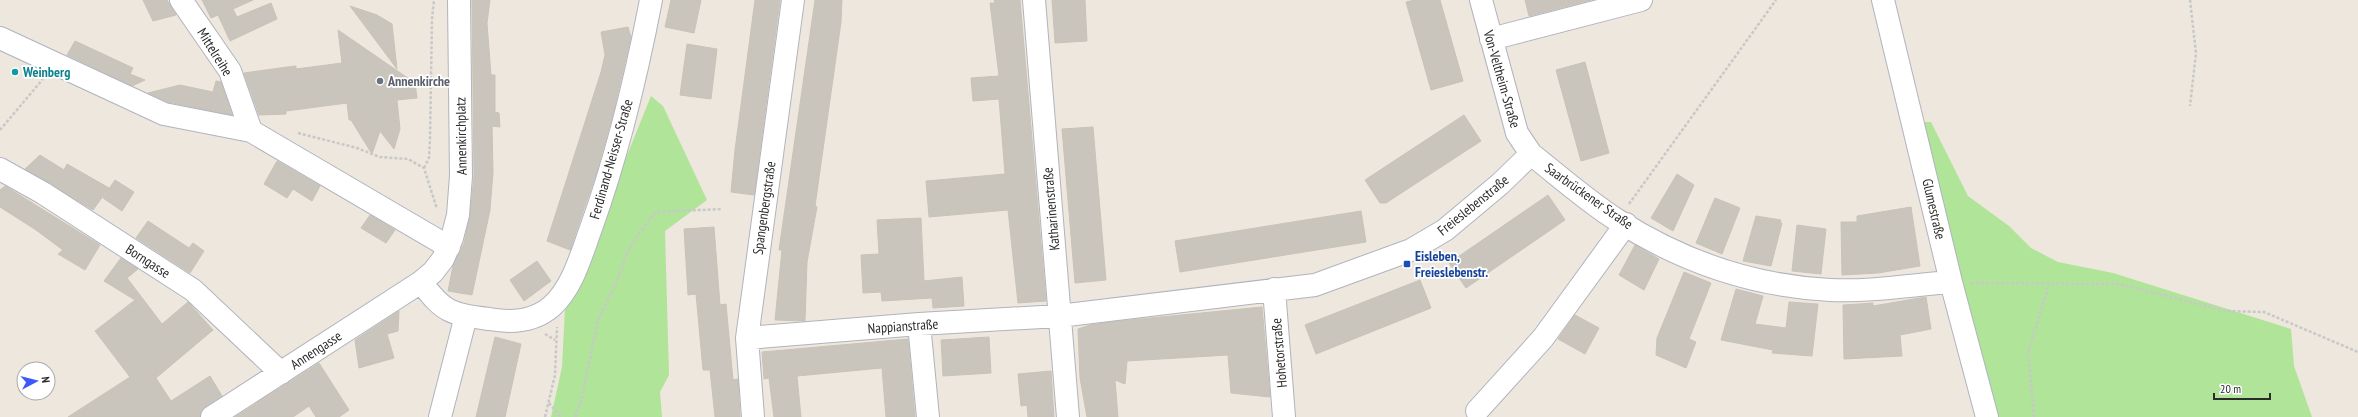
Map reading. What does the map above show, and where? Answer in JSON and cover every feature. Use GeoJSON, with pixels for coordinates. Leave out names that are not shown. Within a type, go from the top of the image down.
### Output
{"type":"FeatureCollection","features":[{"type":"Feature","properties":{"kind":"street","name":"Mittelreihe"},"geometry":{"type":"LineString","coordinates":[[181,0],[230,71],[251,131]]}},
{"type":"Feature","properties":{"kind":"street","name":"Annenkirchplatz"},"geometry":{"type":"LineString","coordinates":[[421,282],[433,272],[449,247],[458,215],[461,190],[459,0]]}},
{"type":"Feature","properties":{"kind":"street","name":"Ferdinand-Neisser-Straße"},"geometry":{"type":"LineString","coordinates":[[421,282],[440,306],[466,316],[500,320],[532,318],[551,307],[562,295],[581,258],[606,187],[651,0]]}},
{"type":"Feature","properties":{"kind":"street","name":"Spangenbergstraße"},"geometry":{"type":"LineString","coordinates":[[753,417],[747,338],[793,0]]}},
{"type":"Feature","properties":{"kind":"street","name":"Katharinenstraße"},"geometry":{"type":"LineString","coordinates":[[1034,0],[1068,417]]}},
{"type":"Feature","properties":{"kind":"street","name":"Von-Veltheim-Straße"},"geometry":{"type":"LineString","coordinates":[[1481,0],[1517,133],[1530,154]]}},
{"type":"Feature","properties":{"kind":"street"},"geometry":{"type":"LineString","coordinates":[[1491,39],[1641,0]]}},
{"type":"Feature","properties":{"kind":"street","name":"Glumestraße"},"geometry":{"type":"LineString","coordinates":[[1883,0],[1951,282],[1987,417]]}},
{"type":"Feature","properties":{"kind":"street"},"geometry":{"type":"LineString","coordinates":[[0,38],[164,114],[251,131],[449,247]]}},
{"type":"Feature","properties":{"kind":"street","name":"Freieslebenstraße"},"geometry":{"type":"LineString","coordinates":[[1059,316],[1316,285],[1411,250],[1445,230],[1500,184],[1530,154]]}},
{"type":"Feature","properties":{"kind":"street","name":"Saarbrückener Straße"},"geometry":{"type":"LineString","coordinates":[[1530,154],[1622,222],[1686,257],[1721,270],[1781,285],[1858,290],[1951,282]]}},
{"type":"Feature","properties":{"kind":"street","name":"Borngasse"},"geometry":{"type":"LineString","coordinates":[[0,170],[43,193],[193,290],[281,373]]}},
{"type":"Feature","properties":{"kind":"street"},"geometry":{"type":"LineString","coordinates":[[1477,411],[1543,338],[1622,222]]}},
{"type":"Feature","properties":{"kind":"street","name":"Annengasse"},"geometry":{"type":"LineString","coordinates":[[212,417],[421,282]]}},
{"type":"Feature","properties":{"kind":"street","name":"Hohetorstraße"},"geometry":{"type":"LineString","coordinates":[[1274,289],[1284,417]]}},
{"type":"Feature","properties":{"kind":"street"},"geometry":{"type":"LineString","coordinates":[[440,417],[466,316]]}},
{"type":"Feature","properties":{"kind":"street","name":"Nappianstraße"},"geometry":{"type":"LineString","coordinates":[[747,338],[919,324],[1059,316]]}},
{"type":"Feature","properties":{"kind":"street"},"geometry":{"type":"LineString","coordinates":[[919,324],[928,417]]}},
{"type":"Feature","properties":{"kind":"path"},"geometry":{"type":"LineString","coordinates":[[297,133],[357,148],[380,157],[408,159],[424,168],[429,158],[432,19],[434,0]]}},
{"type":"Feature","properties":{"kind":"path"},"geometry":{"type":"LineString","coordinates":[[1622,222],[1776,0]]}},
{"type":"Feature","properties":{"kind":"path"},"geometry":{"type":"LineString","coordinates":[[2190,0],[2196,53],[2190,106]]}},
{"type":"Feature","properties":{"kind":"path"},"geometry":{"type":"LineString","coordinates":[[0,130],[56,64]]}},
{"type":"Feature","properties":{"kind":"path"},"geometry":{"type":"LineString","coordinates":[[575,417],[582,397],[598,320],[618,279],[627,253],[640,232],[656,212],[722,209]]}},
{"type":"Feature","properties":{"kind":"path"},"geometry":{"type":"LineString","coordinates":[[1951,282],[2050,285],[2119,284],[2226,311],[2264,312],[2358,352]]}},
{"type":"Feature","properties":{"kind":"path"},"geometry":{"type":"LineString","coordinates":[[2034,417],[2028,352],[2050,285]]}},
{"type":"Feature","properties":{"kind":"path"},"geometry":{"type":"LineString","coordinates":[[546,417],[556,375],[555,340]]}},
{"type":"Feature","properties":{"kind":"path"},"geometry":{"type":"LineString","coordinates":[[549,403],[561,417]]}},
{"type":"Feature","properties":{"kind":"green space"},"geometry":{"type":"Polygon","coordinates":[[[651,96],[663,106],[707,200],[665,231],[669,375],[660,392],[662,417],[551,417],[562,367],[565,309],[651,96]]]}},
{"type":"Feature","properties":{"kind":"green space"},"geometry":{"type":"Polygon","coordinates":[[[1918,122],[1931,122],[1968,196],[2009,226],[2031,248],[2058,262],[2113,273],[2291,329],[2294,366],[2312,417],[1996,417],[1918,122]]]}},
{"type":"Feature","properties":{"kind":"building"},"geometry":{"type":"Polygon","coordinates":[[[143,0],[167,0],[176,15],[153,21],[143,0]]]}},
{"type":"Feature","properties":{"kind":"building"},"geometry":{"type":"Polygon","coordinates":[[[202,0],[253,0],[233,9],[237,17],[271,3],[277,19],[230,41],[218,15],[211,18],[202,0]]]}},
{"type":"Feature","properties":{"kind":"building"},"geometry":{"type":"Polygon","coordinates":[[[472,0],[490,0],[487,23],[491,75],[495,75],[495,112],[499,113],[500,127],[492,126],[493,172],[490,210],[472,295],[448,291],[453,266],[464,243],[470,216],[474,176],[472,0]]]}},
{"type":"Feature","properties":{"kind":"building"},"geometry":{"type":"Polygon","coordinates":[[[671,0],[701,0],[694,33],[665,27],[671,0]]]}},
{"type":"Feature","properties":{"kind":"building"},"geometry":{"type":"Polygon","coordinates":[[[755,0],[780,0],[754,195],[731,192],[735,150],[755,0]]]}},
{"type":"Feature","properties":{"kind":"building"},"geometry":{"type":"Polygon","coordinates":[[[815,0],[842,0],[841,22],[815,206],[817,207],[807,262],[805,321],[775,320],[782,250],[779,250],[815,0]]]}},
{"type":"Feature","properties":{"kind":"building"},"geometry":{"type":"Polygon","coordinates":[[[994,0],[1020,0],[1046,301],[1018,303],[1008,210],[929,217],[926,181],[1005,174],[999,99],[973,101],[971,78],[999,76],[990,3],[995,3],[994,0]]]}},
{"type":"Feature","properties":{"kind":"building"},"geometry":{"type":"Polygon","coordinates":[[[1052,0],[1085,0],[1087,41],[1055,43],[1052,0]]]}},
{"type":"Feature","properties":{"kind":"building"},"geometry":{"type":"Polygon","coordinates":[[[1414,0],[1440,0],[1463,81],[1431,90],[1406,2],[1414,0]]]}},
{"type":"Feature","properties":{"kind":"building"},"geometry":{"type":"Polygon","coordinates":[[[1525,0],[1591,0],[1529,16],[1525,0]]]}},
{"type":"Feature","properties":{"kind":"building"},"geometry":{"type":"Polygon","coordinates":[[[350,6],[377,15],[392,24],[397,69],[350,6]]]}},
{"type":"Feature","properties":{"kind":"building"},"geometry":{"type":"Polygon","coordinates":[[[628,27],[631,37],[613,114],[597,171],[570,250],[547,241],[601,72],[605,55],[601,32],[628,27]]]}},
{"type":"Feature","properties":{"kind":"building"},"geometry":{"type":"Polygon","coordinates":[[[338,30],[415,83],[417,98],[397,100],[400,129],[394,149],[380,131],[372,154],[351,120],[349,120],[347,103],[286,111],[286,114],[259,115],[244,73],[296,66],[296,69],[342,63],[338,30]]]}},
{"type":"Feature","properties":{"kind":"building"},"geometry":{"type":"Polygon","coordinates":[[[75,41],[133,68],[130,74],[145,80],[132,86],[67,55],[75,41]]]}},
{"type":"Feature","properties":{"kind":"building"},"geometry":{"type":"Polygon","coordinates":[[[687,44],[717,49],[711,99],[680,95],[687,44]]]}},
{"type":"Feature","properties":{"kind":"building"},"geometry":{"type":"Polygon","coordinates":[[[1585,62],[1609,153],[1581,161],[1556,70],[1585,62]]]}},
{"type":"Feature","properties":{"kind":"building"},"geometry":{"type":"Polygon","coordinates":[[[216,81],[221,82],[232,115],[168,102],[148,93],[180,85],[213,92],[216,81]]]}},
{"type":"Feature","properties":{"kind":"building"},"geometry":{"type":"Polygon","coordinates":[[[1464,115],[1481,141],[1386,203],[1380,203],[1365,180],[1464,115]]]}},
{"type":"Feature","properties":{"kind":"building"},"geometry":{"type":"Polygon","coordinates":[[[1093,127],[1106,280],[1075,283],[1062,129],[1093,127]]]}},
{"type":"Feature","properties":{"kind":"building"},"geometry":{"type":"Polygon","coordinates":[[[40,155],[64,170],[67,164],[109,188],[93,210],[25,169],[40,155]]]}},
{"type":"Feature","properties":{"kind":"building"},"geometry":{"type":"Polygon","coordinates":[[[277,161],[320,186],[312,201],[293,189],[287,198],[264,184],[277,161]]]}},
{"type":"Feature","properties":{"kind":"building"},"geometry":{"type":"Polygon","coordinates":[[[1677,174],[1694,185],[1673,231],[1651,218],[1677,174]]]}},
{"type":"Feature","properties":{"kind":"building"},"geometry":{"type":"Polygon","coordinates":[[[115,180],[134,192],[122,211],[103,198],[115,180]]]}},
{"type":"Feature","properties":{"kind":"building"},"geometry":{"type":"Polygon","coordinates":[[[5,186],[100,245],[85,270],[58,254],[63,250],[36,230],[0,207],[0,190],[5,186]]]}},
{"type":"Feature","properties":{"kind":"building"},"geometry":{"type":"Polygon","coordinates":[[[1548,195],[1565,220],[1466,288],[1449,263],[1548,195]]]}},
{"type":"Feature","properties":{"kind":"building"},"geometry":{"type":"Polygon","coordinates":[[[1715,198],[1740,208],[1722,254],[1696,243],[1715,198]]]}},
{"type":"Feature","properties":{"kind":"building"},"geometry":{"type":"Polygon","coordinates":[[[1911,207],[1920,266],[1878,273],[1842,275],[1841,222],[1857,222],[1857,216],[1911,207]]]}},
{"type":"Feature","properties":{"kind":"building"},"geometry":{"type":"Polygon","coordinates":[[[1361,211],[1366,242],[1180,272],[1175,241],[1361,211]]]}},
{"type":"Feature","properties":{"kind":"building"},"geometry":{"type":"Polygon","coordinates":[[[370,215],[395,230],[386,243],[361,228],[370,215]]]}},
{"type":"Feature","properties":{"kind":"building"},"geometry":{"type":"Polygon","coordinates":[[[1756,216],[1781,220],[1780,223],[1782,223],[1771,266],[1743,261],[1756,216]]]}},
{"type":"Feature","properties":{"kind":"building"},"geometry":{"type":"Polygon","coordinates":[[[921,218],[924,281],[962,277],[964,306],[933,308],[932,298],[882,301],[881,292],[863,293],[861,255],[879,254],[877,220],[921,218]]]}},
{"type":"Feature","properties":{"kind":"building"},"geometry":{"type":"Polygon","coordinates":[[[148,221],[189,248],[193,243],[204,251],[190,273],[136,238],[148,221]]]}},
{"type":"Feature","properties":{"kind":"building"},"geometry":{"type":"Polygon","coordinates":[[[1797,225],[1826,229],[1821,274],[1792,271],[1797,225]]]}},
{"type":"Feature","properties":{"kind":"building"},"geometry":{"type":"Polygon","coordinates":[[[714,227],[720,305],[726,304],[733,380],[738,379],[740,417],[715,417],[710,370],[703,370],[696,294],[688,295],[684,229],[714,227]]]}},
{"type":"Feature","properties":{"kind":"building"},"geometry":{"type":"Polygon","coordinates":[[[1635,245],[1659,259],[1644,290],[1619,275],[1635,245]]]}},
{"type":"Feature","properties":{"kind":"building"},"geometry":{"type":"Polygon","coordinates":[[[121,258],[138,269],[127,278],[162,324],[188,302],[213,330],[156,378],[171,401],[210,376],[222,396],[205,407],[200,417],[68,417],[130,377],[95,331],[135,300],[104,281],[121,258]]]}},
{"type":"Feature","properties":{"kind":"building"},"geometry":{"type":"Polygon","coordinates":[[[537,261],[551,281],[524,301],[510,280],[537,261]]]}},
{"type":"Feature","properties":{"kind":"building"},"geometry":{"type":"Polygon","coordinates":[[[1684,272],[1711,283],[1689,339],[1696,342],[1686,368],[1656,355],[1657,338],[1684,272]]]}},
{"type":"Feature","properties":{"kind":"building"},"geometry":{"type":"Polygon","coordinates":[[[1420,280],[1431,308],[1316,354],[1305,325],[1420,280]]]}},
{"type":"Feature","properties":{"kind":"building"},"geometry":{"type":"Polygon","coordinates":[[[1736,289],[1763,296],[1755,324],[1786,328],[1789,302],[1818,304],[1812,356],[1772,353],[1773,350],[1721,340],[1736,289]]]}},
{"type":"Feature","properties":{"kind":"building"},"geometry":{"type":"Polygon","coordinates":[[[1926,297],[1931,329],[1900,335],[1902,356],[1844,359],[1843,305],[1873,303],[1873,306],[1926,297]]]}},
{"type":"Feature","properties":{"kind":"building"},"geometry":{"type":"Polygon","coordinates":[[[1262,307],[1270,397],[1231,393],[1228,355],[1127,361],[1125,384],[1115,380],[1118,417],[1087,417],[1080,378],[1078,329],[1090,325],[1110,322],[1262,307]]]}},
{"type":"Feature","properties":{"kind":"building"},"geometry":{"type":"Polygon","coordinates":[[[399,311],[398,331],[387,334],[394,358],[359,368],[355,340],[399,311]]]}},
{"type":"Feature","properties":{"kind":"building"},"geometry":{"type":"Polygon","coordinates":[[[1575,315],[1599,328],[1585,354],[1558,339],[1575,315]]]}},
{"type":"Feature","properties":{"kind":"building"},"geometry":{"type":"Polygon","coordinates":[[[495,337],[521,344],[505,417],[476,417],[495,337]]]}},
{"type":"Feature","properties":{"kind":"building"},"geometry":{"type":"Polygon","coordinates":[[[989,337],[991,373],[943,376],[941,340],[989,337]]]}},
{"type":"Feature","properties":{"kind":"building"},"geometry":{"type":"Polygon","coordinates":[[[908,339],[915,417],[886,417],[882,368],[797,376],[801,417],[774,417],[769,378],[764,379],[762,352],[908,339]]]}},
{"type":"Feature","properties":{"kind":"building"},"geometry":{"type":"Polygon","coordinates":[[[319,363],[349,410],[339,417],[316,417],[309,406],[293,417],[235,417],[319,363]]]}},
{"type":"Feature","properties":{"kind":"building"},"geometry":{"type":"Polygon","coordinates":[[[1051,371],[1054,417],[1028,417],[1027,405],[1021,406],[1018,374],[1051,371]]]}},
{"type":"Feature","properties":{"kind":"place","name":"Weinberg"},"geometry":{"type":"Point","coordinates":[15,72]}},
{"type":"Feature","properties":{"kind":"place","name":"Annenkirche"},"geometry":{"type":"Point","coordinates":[380,81]}},
{"type":"Feature","properties":{"kind":"place","name":"Eisleben, Freieslebenstr."},"geometry":{"type":"Point","coordinates":[1407,264]}}]}
